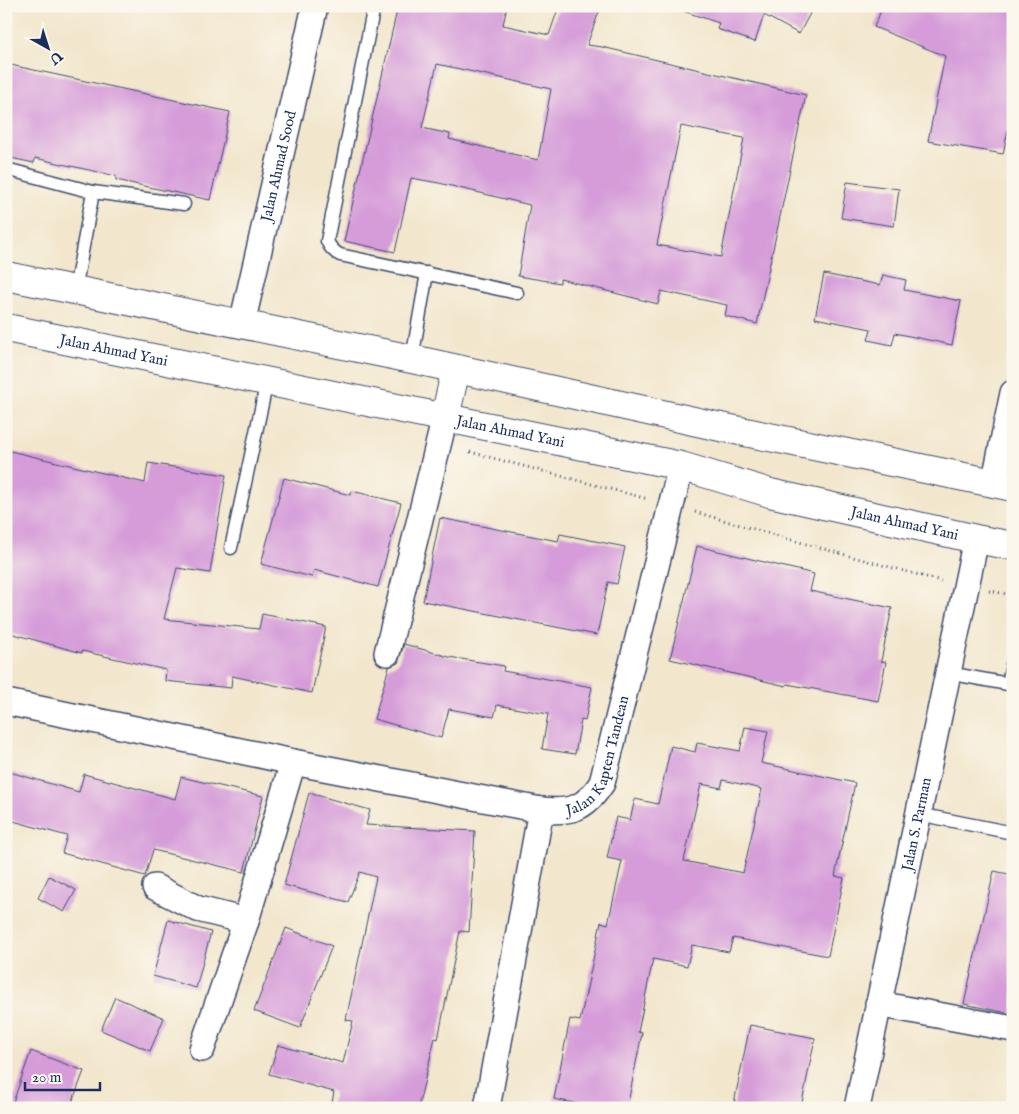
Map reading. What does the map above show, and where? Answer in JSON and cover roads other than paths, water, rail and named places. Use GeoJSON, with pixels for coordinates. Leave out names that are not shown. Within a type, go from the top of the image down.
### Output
{"type":"FeatureCollection","features":[{"type":"Feature","properties":{"kind":"main road"},"geometry":{"type":"LineString","coordinates":[[6,276],[412,359],[716,426],[1003,486]]}},
{"type":"Feature","properties":{"kind":"main road","name":"Jalan Ahmad Yani"},"geometry":{"type":"LineString","coordinates":[[8,334],[267,381],[681,466],[770,493],[1013,546]]}},
{"type":"Feature","properties":{"kind":"main road"},"geometry":{"type":"LineString","coordinates":[[445,417],[456,369]]}},
{"type":"Feature","properties":{"kind":"street","name":"Jalan Ahmad Sood"},"geometry":{"type":"LineString","coordinates":[[242,324],[315,6]]}},
{"type":"Feature","properties":{"kind":"street"},"geometry":{"type":"LineString","coordinates":[[1003,486],[1013,393]]}},
{"type":"Feature","properties":{"kind":"street"},"geometry":{"type":"LineString","coordinates":[[387,653],[445,417]]}},
{"type":"Feature","properties":{"kind":"street","name":"Jalan Kapten Tandean"},"geometry":{"type":"LineString","coordinates":[[487,1108],[541,810],[557,812],[580,805],[592,798],[602,783],[681,466]]}},
{"type":"Feature","properties":{"kind":"street","name":"Jalan S. Parman"},"geometry":{"type":"LineString","coordinates":[[857,1108],[976,539]]}},
{"type":"Feature","properties":{"kind":"street"},"geometry":{"type":"LineString","coordinates":[[6,702],[293,762],[541,810]]}},
{"type":"Feature","properties":{"kind":"street"},"geometry":{"type":"LineString","coordinates":[[202,1049],[246,921],[293,762]]}},
{"type":"Feature","properties":{"kind":"street"},"geometry":{"type":"LineString","coordinates":[[155,887],[198,909],[246,921]]}},
{"type":"Feature","properties":{"kind":"street"},"geometry":{"type":"LineString","coordinates":[[878,1004],[1013,1029]]}},
{"type":"Feature","properties":{"kind":"lane"},"geometry":{"type":"LineString","coordinates":[[373,11],[327,241],[333,250],[340,254],[517,293]]}},
{"type":"Feature","properties":{"kind":"lane"},"geometry":{"type":"LineString","coordinates":[[6,169],[93,192],[184,204]]}},
{"type":"Feature","properties":{"kind":"lane"},"geometry":{"type":"LineString","coordinates":[[75,290],[93,192]]}},
{"type":"Feature","properties":{"kind":"lane"},"geometry":{"type":"LineString","coordinates":[[412,359],[427,272]]}},
{"type":"Feature","properties":{"kind":"lane"},"geometry":{"type":"LineString","coordinates":[[231,548],[267,381]]}},
{"type":"Feature","properties":{"kind":"lane"},"geometry":{"type":"LineString","coordinates":[[948,673],[1008,684],[1013,660]]}},
{"type":"Feature","properties":{"kind":"lane"},"geometry":{"type":"LineString","coordinates":[[918,814],[1013,833]]}}]}
